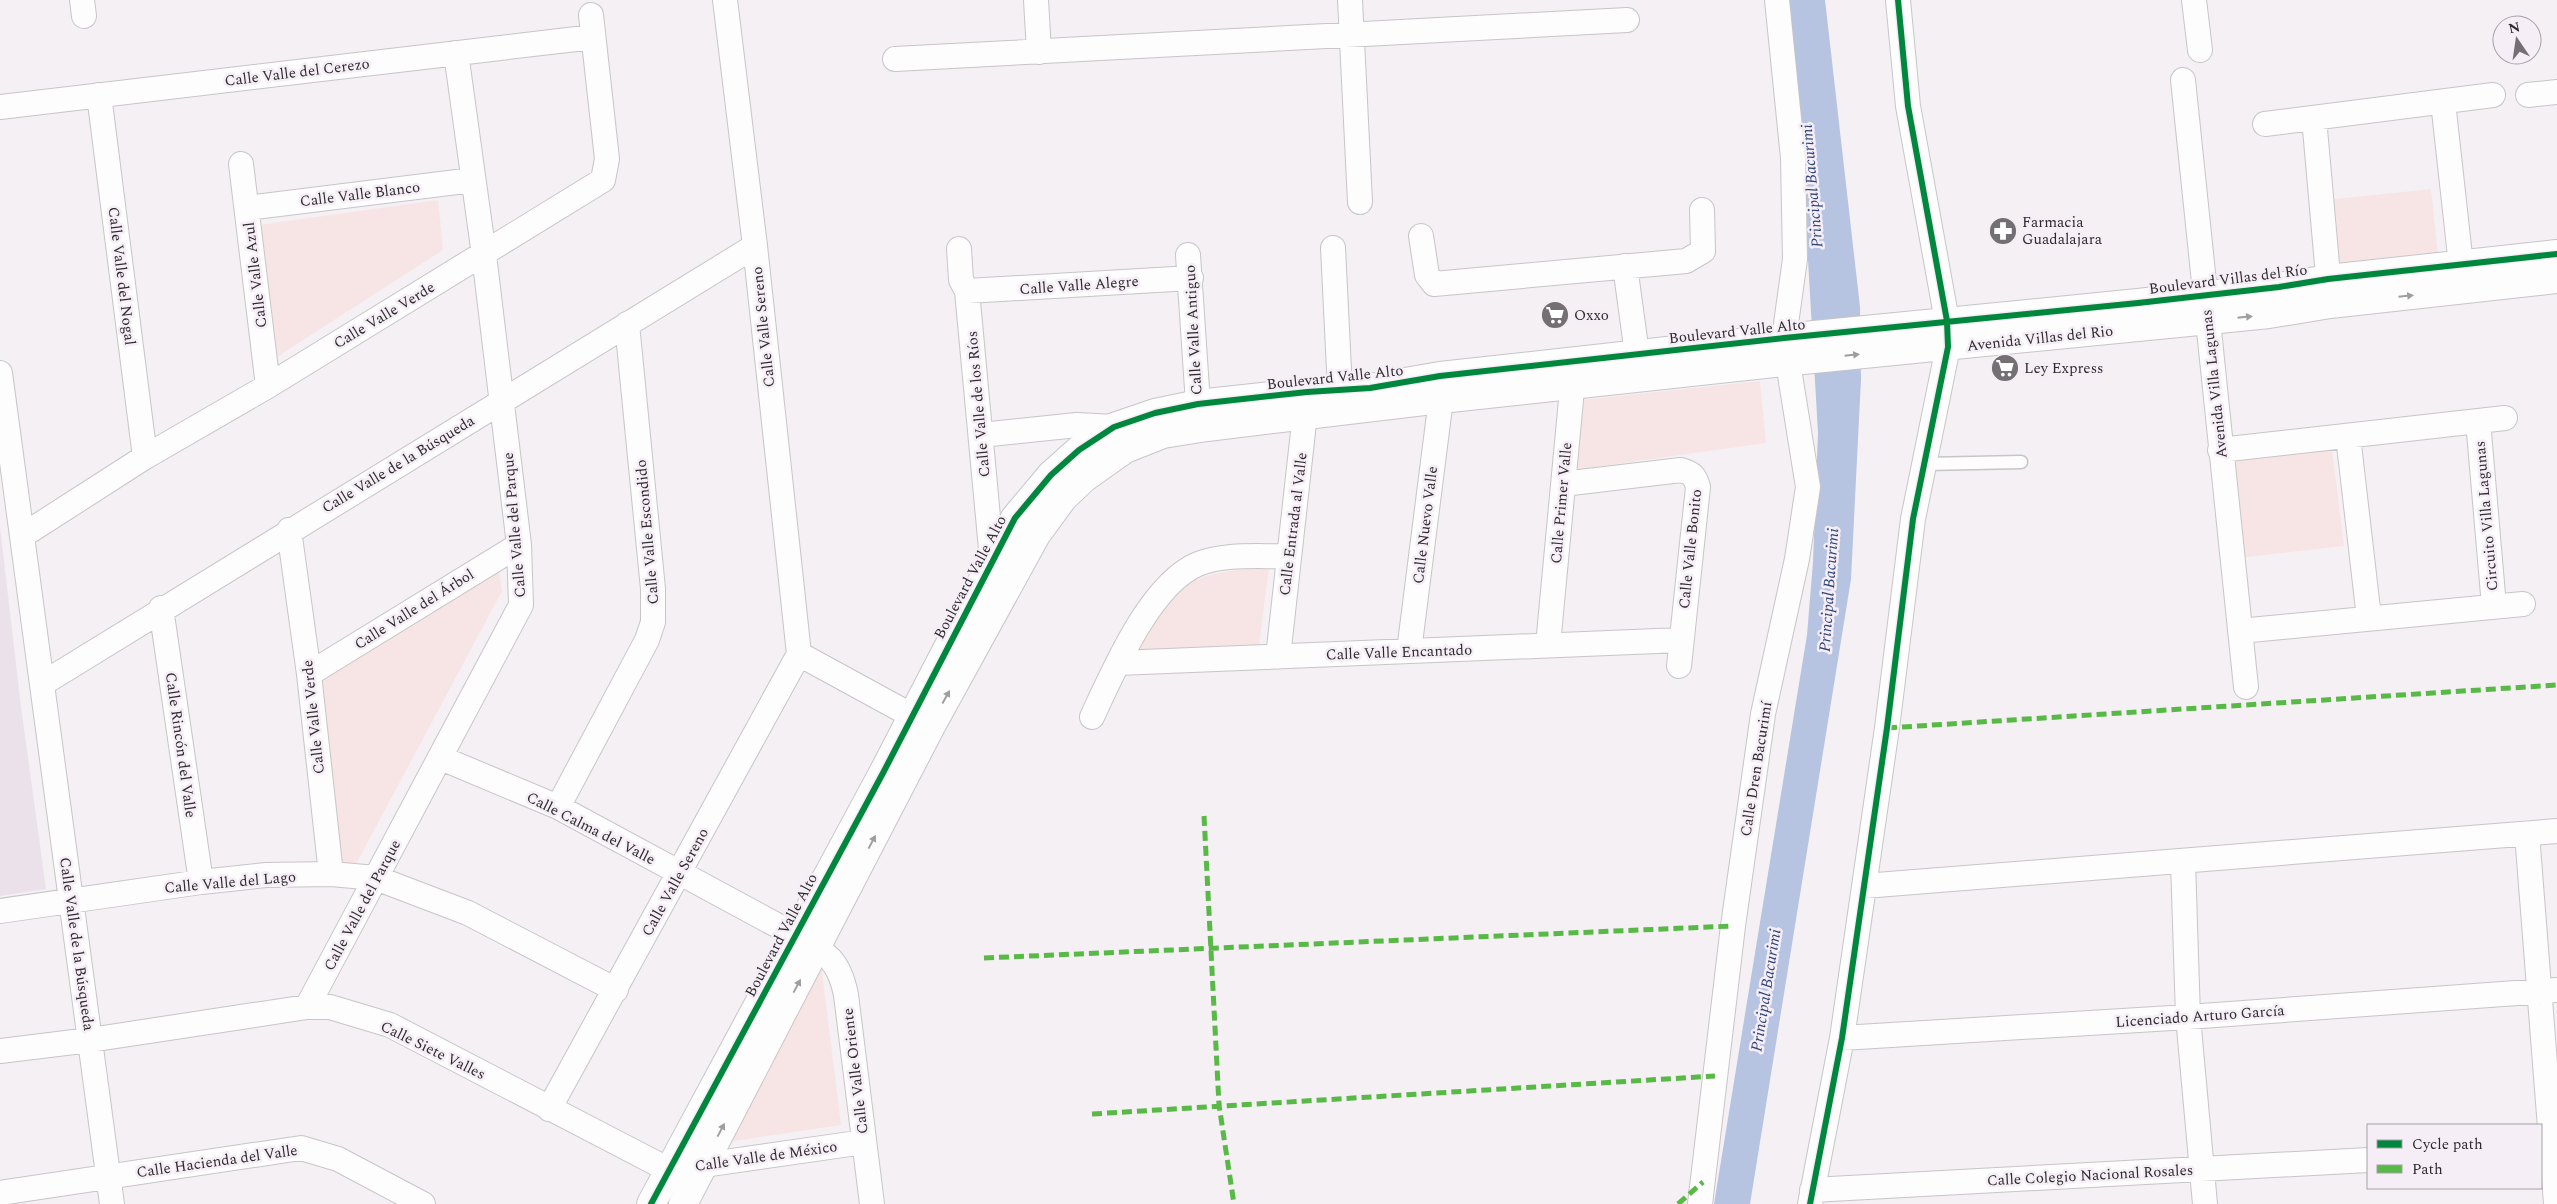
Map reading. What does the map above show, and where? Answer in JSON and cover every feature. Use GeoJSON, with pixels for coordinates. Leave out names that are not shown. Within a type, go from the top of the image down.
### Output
{"type":"FeatureCollection","features":[{"type":"Feature","properties":{"kind":"street","name":"Calle Valle Sereno"},"geometry":{"type":"LineString","coordinates":[[549,1109],[799,654],[755,246],[725,0]]}},
{"type":"Feature","properties":{"kind":"street"},"geometry":{"type":"LineString","coordinates":[[1036,0],[1039,52]]}},
{"type":"Feature","properties":{"kind":"street"},"geometry":{"type":"LineString","coordinates":[[1350,0],[1360,202]]}},
{"type":"Feature","properties":{"kind":"street","name":"Calle Dren Bacurimí"},"geometry":{"type":"LineString","coordinates":[[1700,1204],[1733,926],[1763,714],[1796,559],[1808,487],[1793,349],[1795,250],[1793,158],[1777,0]]}},
{"type":"Feature","properties":{"kind":"street"},"geometry":{"type":"LineString","coordinates":[[1811,1197],[1842,1038],[1887,728],[1913,519],[1925,464],[1947,334],[1908,106],[1898,0]]}},
{"type":"Feature","properties":{"kind":"street"},"geometry":{"type":"LineString","coordinates":[[2194,0],[2200,50]]}},
{"type":"Feature","properties":{"kind":"street"},"geometry":{"type":"LineString","coordinates":[[894,59],[1627,20]]}},
{"type":"Feature","properties":{"kind":"street","name":"Calle Valle del Cerezo"},"geometry":{"type":"LineString","coordinates":[[0,107],[456,53],[592,26]]}},
{"type":"Feature","properties":{"kind":"street","name":"Calle Valle Verde"},"geometry":{"type":"LineString","coordinates":[[22,536],[145,457],[268,386],[484,255],[603,180],[607,159],[592,26]]}},
{"type":"Feature","properties":{"kind":"street","name":"Calle Valle del Parque"},"geometry":{"type":"LineString","coordinates":[[307,1006],[521,605],[518,545],[484,255],[456,53]]}},
{"type":"Feature","properties":{"kind":"street","name":"Avenida Villa Lagunas"},"geometry":{"type":"LineString","coordinates":[[2183,80],[2246,687]]}},
{"type":"Feature","properties":{"kind":"street"},"geometry":{"type":"LineString","coordinates":[[2528,95],[2557,92]]}},
{"type":"Feature","properties":{"kind":"street","name":"Calle Valle del Nogal"},"geometry":{"type":"LineString","coordinates":[[99,95],[145,457]]}},
{"type":"Feature","properties":{"kind":"street"},"geometry":{"type":"LineString","coordinates":[[2265,124],[2493,95]]}},
{"type":"Feature","properties":{"kind":"street"},"geometry":{"type":"LineString","coordinates":[[2443,102],[2462,277]]}},
{"type":"Feature","properties":{"kind":"street"},"geometry":{"type":"LineString","coordinates":[[2314,118],[2329,291]]}},
{"type":"Feature","properties":{"kind":"street","name":"Calle Valle Azul"},"geometry":{"type":"LineString","coordinates":[[241,164],[268,386]]}},
{"type":"Feature","properties":{"kind":"street","name":"Calle Valle Blanco"},"geometry":{"type":"LineString","coordinates":[[246,208],[473,180]]}},
{"type":"Feature","properties":{"kind":"street"},"geometry":{"type":"LineString","coordinates":[[1422,236],[1427,275],[1434,284],[1686,261],[1703,251],[1702,210]]}},
{"type":"Feature","properties":{"kind":"street","name":"Calle Valle de la Búsqueda"},"geometry":{"type":"LineString","coordinates":[[42,684],[161,608],[755,246]]}},
{"type":"Feature","properties":{"kind":"street"},"geometry":{"type":"LineString","coordinates":[[1333,248],[1340,390]]}},
{"type":"Feature","properties":{"kind":"street","name":"Calle Valle de los Ríos"},"geometry":{"type":"LineString","coordinates":[[959,249],[961,280],[967,292],[992,560]]}},
{"type":"Feature","properties":{"kind":"street","name":"Boulevard Villas del Río"},"geometry":{"type":"LineString","coordinates":[[2462,277],[2557,254]]}},
{"type":"Feature","properties":{"kind":"street","name":"Calle Valle Alegre"},"geometry":{"type":"LineString","coordinates":[[967,292],[1190,266]]}},
{"type":"Feature","properties":{"kind":"street","name":"Calle Valle Antiguo"},"geometry":{"type":"LineString","coordinates":[[1190,266],[1198,404]]}},
{"type":"Feature","properties":{"kind":"street"},"geometry":{"type":"LineString","coordinates":[[1625,266],[1637,354]]}},
{"type":"Feature","properties":{"kind":"street","name":"Boulevard Villas del Río"},"geometry":{"type":"LineString","coordinates":[[1904,338],[2207,308],[2269,314],[2329,291],[2462,277],[2557,279]]}},
{"type":"Feature","properties":{"kind":"street","name":"Boulevard Villas del Río"},"geometry":{"type":"LineString","coordinates":[[2144,327],[2207,308]]}},
{"type":"Feature","properties":{"kind":"street","name":"Calle Valle Escondido"},"geometry":{"type":"LineString","coordinates":[[558,807],[647,640],[654,622],[653,589],[627,324]]}},
{"type":"Feature","properties":{"kind":"street","name":"Avenida Villas del Rio"},"geometry":{"type":"LineString","coordinates":[[1947,334],[2144,327]]}},
{"type":"Feature","properties":{"kind":"street","name":"Boulevard Valle Alto"},"geometry":{"type":"LineString","coordinates":[[921,721],[992,560],[1015,518],[1051,475],[1079,450],[1114,427],[1155,413],[1198,404],[1306,404],[1441,399],[1573,374],[1904,338]]}},
{"type":"Feature","properties":{"kind":"street","name":"Boulevard Valle Alto"},"geometry":{"type":"LineString","coordinates":[[683,1204],[704,1163],[883,773],[921,721],[1036,535],[1063,498],[1084,478],[1125,449],[1163,434],[1207,427],[1306,404],[1340,390],[1370,388],[1440,376],[1573,374],[1637,354],[1793,349]]}},
{"type":"Feature","properties":{"kind":"street","name":"Calle Primer Valle"},"geometry":{"type":"LineString","coordinates":[[1548,646],[1573,374]]}},
{"type":"Feature","properties":{"kind":"street","name":"Calle Valle de la Búsqueda"},"geometry":{"type":"LineString","coordinates":[[0,376],[9,511],[22,536],[112,1204]]}},
{"type":"Feature","properties":{"kind":"street","name":"Calle Nuevo Valle"},"geometry":{"type":"LineString","coordinates":[[1409,651],[1441,399]]}},
{"type":"Feature","properties":{"kind":"street","name":"Calle Entrada al Valle"},"geometry":{"type":"LineString","coordinates":[[1278,657],[1306,404]]}},
{"type":"Feature","properties":{"kind":"street","name":"Circuito Villa Lagunas"},"geometry":{"type":"LineString","coordinates":[[2220,450],[2505,418]]}},
{"type":"Feature","properties":{"kind":"street","name":"Circuito Villa Lagunas"},"geometry":{"type":"LineString","coordinates":[[2240,631],[2494,606],[2478,421]]}},
{"type":"Feature","properties":{"kind":"street"},"geometry":{"type":"LineString","coordinates":[[981,435],[1077,424],[1114,427]]}},
{"type":"Feature","properties":{"kind":"street"},"geometry":{"type":"LineString","coordinates":[[2348,436],[2369,618]]}},
{"type":"Feature","properties":{"kind":"street","name":"Calle Valle Bonito"},"geometry":{"type":"LineString","coordinates":[[1563,484],[1681,470],[1696,477],[1698,487],[1679,666]]}},
{"type":"Feature","properties":{"kind":"street","name":"Calle Valle Verde"},"geometry":{"type":"LineString","coordinates":[[289,530],[309,674],[331,874]]}},
{"type":"Feature","properties":{"kind":"street","name":"Calle Valle del Árbol"},"geometry":{"type":"LineString","coordinates":[[309,674],[518,545]]}},
{"type":"Feature","properties":{"kind":"street"},"geometry":{"type":"LineString","coordinates":[[1092,717],[1118,663],[1151,606],[1176,578],[1198,564],[1224,558],[1289,556]]}},
{"type":"Feature","properties":{"kind":"street"},"geometry":{"type":"LineString","coordinates":[[2494,606],[2523,604]]}},
{"type":"Feature","properties":{"kind":"street","name":"Calle Rincón del Valle"},"geometry":{"type":"LineString","coordinates":[[161,608],[201,882]]}},
{"type":"Feature","properties":{"kind":"street","name":"Calle Valle Encantado"},"geometry":{"type":"LineString","coordinates":[[1118,663],[1681,640]]}},
{"type":"Feature","properties":{"kind":"street"},"geometry":{"type":"LineString","coordinates":[[799,654],[921,721]]}},
{"type":"Feature","properties":{"kind":"street","name":"Calle Calma del Valle"},"geometry":{"type":"LineString","coordinates":[[441,758],[558,807],[806,941]]}},
{"type":"Feature","properties":{"kind":"street"},"geometry":{"type":"LineString","coordinates":[[1864,886],[2557,832]]}},
{"type":"Feature","properties":{"kind":"street"},"geometry":{"type":"LineString","coordinates":[[2527,834],[2548,990],[2550,1150],[2556,1204]]}},
{"type":"Feature","properties":{"kind":"street"},"geometry":{"type":"LineString","coordinates":[[2183,862],[2188,1017],[2205,1204]]}},
{"type":"Feature","properties":{"kind":"street","name":"Calle Valle del Lago"},"geometry":{"type":"LineString","coordinates":[[0,911],[201,882],[266,876],[331,874],[376,878],[468,913],[616,990]]}},
{"type":"Feature","properties":{"kind":"street","name":"Boulevard Valle Alto"},"geometry":{"type":"LineString","coordinates":[[650,1204],[806,941]]}},
{"type":"Feature","properties":{"kind":"street","name":"Calle Valle Oriente"},"geometry":{"type":"LineString","coordinates":[[806,941],[830,958],[842,974],[872,1204]]}},
{"type":"Feature","properties":{"kind":"street","name":"Licenciado Arturo García"},"geometry":{"type":"LineString","coordinates":[[1842,1038],[2188,1017],[2548,990]]}},
{"type":"Feature","properties":{"kind":"street","name":"Calle Siete Valles"},"geometry":{"type":"LineString","coordinates":[[0,1051],[90,1040],[307,1006],[330,1007],[390,1025],[669,1170]]}},
{"type":"Feature","properties":{"kind":"street","name":"Calle Valle de México"},"geometry":{"type":"LineString","coordinates":[[669,1170],[704,1163],[864,1142]]}},
{"type":"Feature","properties":{"kind":"street","name":"Calle Hacienda del Valle"},"geometry":{"type":"LineString","coordinates":[[0,1192],[108,1178],[301,1148],[338,1159],[423,1204]]}},
{"type":"Feature","properties":{"kind":"street","name":"Calle Colegio Nacional Rosales"},"geometry":{"type":"LineString","coordinates":[[1811,1197],[2203,1168],[2367,1160]]}},
{"type":"Feature","properties":{"kind":"lane"},"geometry":{"type":"LineString","coordinates":[[1925,464],[2021,462]]}},
{"type":"Feature","properties":{"kind":"shaded area"},"geometry":{"type":"Polygon","coordinates":[[[2431,189],[2438,256],[2333,267],[2326,200],[2431,189]]]}},
{"type":"Feature","properties":{"kind":"shaded area"},"geometry":{"type":"Polygon","coordinates":[[[438,200],[443,250],[269,362],[252,226],[438,200]]]}},
{"type":"Feature","properties":{"kind":"shaded area"},"geometry":{"type":"Polygon","coordinates":[[[1760,381],[1766,443],[1573,470],[1582,400],[1760,381]]]}},
{"type":"Feature","properties":{"kind":"shaded area"},"geometry":{"type":"Polygon","coordinates":[[[2332,448],[2344,546],[2238,558],[2227,460],[2332,448]]]}},
{"type":"Feature","properties":{"kind":"shaded area"},"geometry":{"type":"Polygon","coordinates":[[[0,527],[21,707],[46,889],[0,896],[0,527]]]}},
{"type":"Feature","properties":{"kind":"shaded area"},"geometry":{"type":"Polygon","coordinates":[[[1269,567],[1259,646],[1133,650],[1155,609],[1180,588],[1194,581],[1222,572],[1269,567]]]}},
{"type":"Feature","properties":{"kind":"shaded area"},"geometry":{"type":"Polygon","coordinates":[[[499,570],[502,591],[355,866],[333,863],[308,684],[499,570]]]}},
{"type":"Feature","properties":{"kind":"shaded area"},"geometry":{"type":"Polygon","coordinates":[[[820,956],[841,1125],[721,1143],[820,956]]]}},
{"type":"Feature","properties":{"kind":"water","name":"Principal Bacurimi"},"geometry":{"type":"Polygon","coordinates":[[[1788,0],[1825,0],[1860,307],[1861,379],[1851,579],[1750,1204],[1714,1204],[1807,635],[1813,562],[1818,433],[1803,173],[1788,0]]]}},
{"type":"Feature","properties":{"kind":"marked path"},"geometry":{"type":"LineString","coordinates":[[1887,728],[2557,685]]}},
{"type":"Feature","properties":{"kind":"marked path"},"geometry":{"type":"LineString","coordinates":[[1204,816],[1219,1105],[1234,1204]]}},
{"type":"Feature","properties":{"kind":"marked path"},"geometry":{"type":"LineString","coordinates":[[984,958],[1733,926]]}},
{"type":"Feature","properties":{"kind":"marked path"},"geometry":{"type":"LineString","coordinates":[[1092,1114],[1715,1076]]}},
{"type":"Feature","properties":{"kind":"marked path"},"geometry":{"type":"LineString","coordinates":[[1678,1204],[1703,1182]]}},
{"type":"Feature","properties":{"kind":"cycle path"},"geometry":{"type":"LineString","coordinates":[[1810,1204],[1842,1038],[1887,728],[1913,519],[1948,347],[1947,321],[1908,106],[1898,0]]}},
{"type":"Feature","properties":{"kind":"cycle path"},"geometry":{"type":"LineString","coordinates":[[651,1204],[883,773],[1015,518],[1051,475],[1079,450],[1114,427],[1155,413],[1198,404],[1307,392],[1370,388],[1440,376],[1784,338],[2138,303],[2279,287],[2328,279],[2557,254]]}},
{"type":"Feature","properties":{"kind":"place","name":"Farmacia Guadalajara"},"geometry":{"type":"Point","coordinates":[2003,231]}},
{"type":"Feature","properties":{"kind":"place","name":"Oxxo"},"geometry":{"type":"Point","coordinates":[1555,315]}},
{"type":"Feature","properties":{"kind":"place","name":"Ley Express"},"geometry":{"type":"Point","coordinates":[2005,368]}}]}
